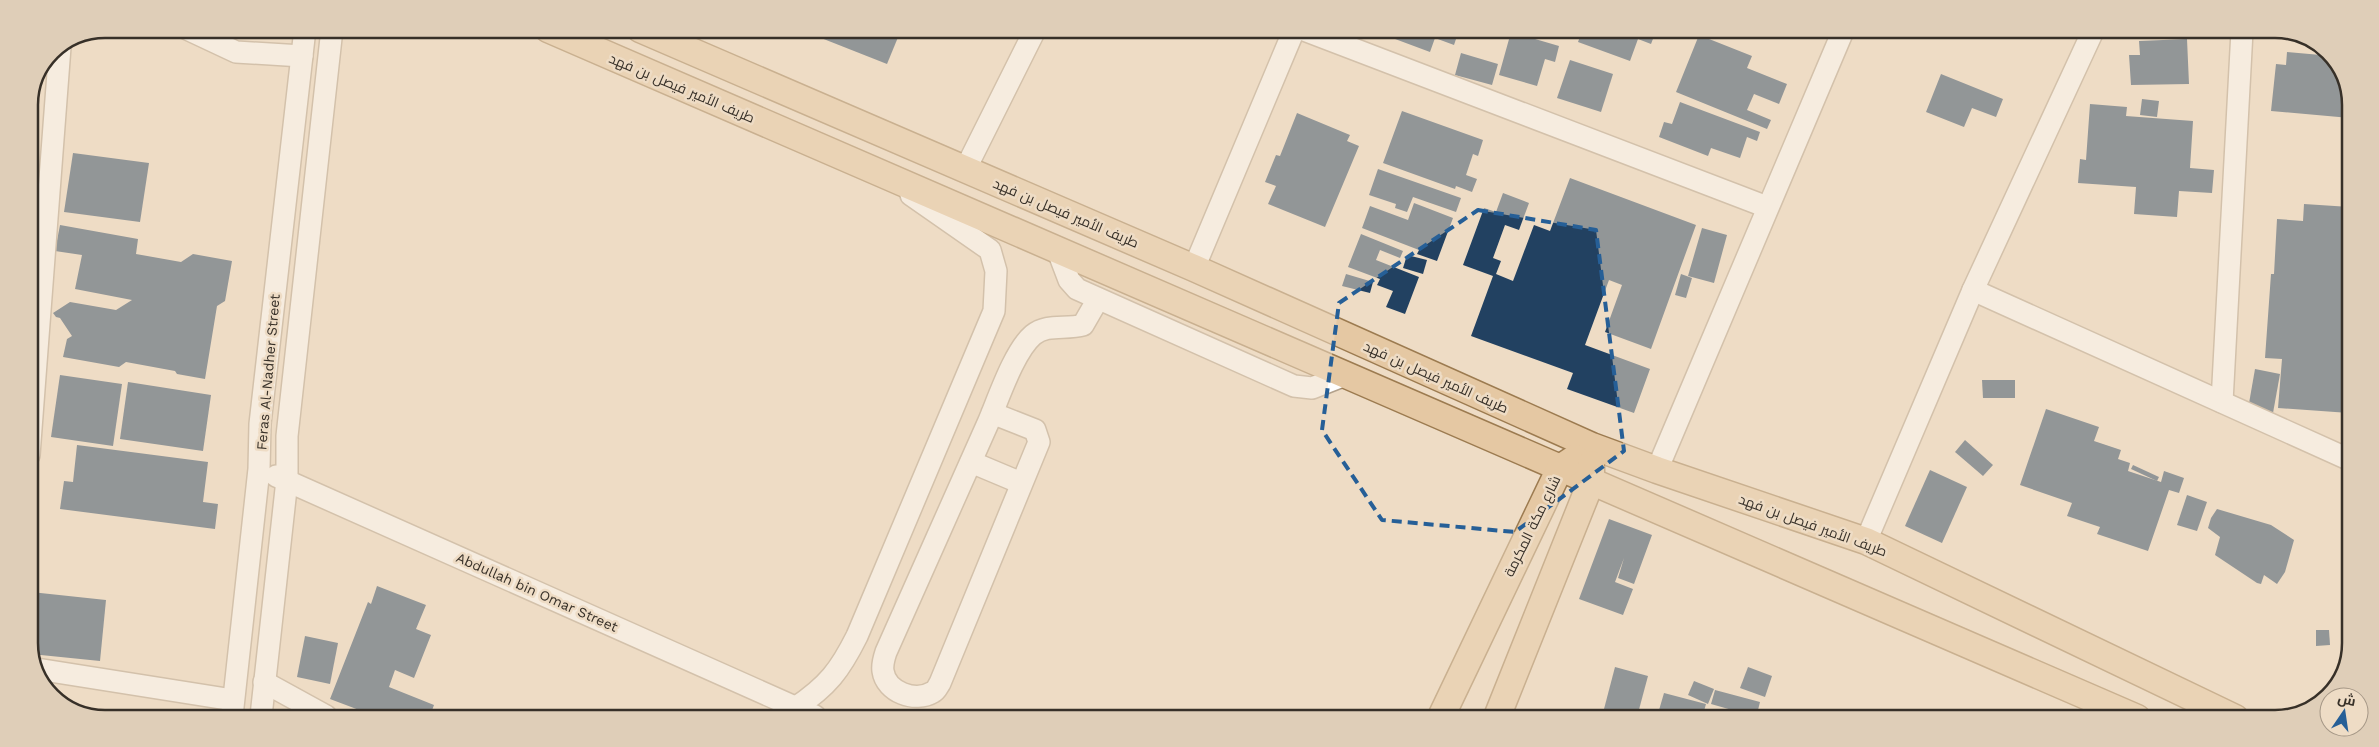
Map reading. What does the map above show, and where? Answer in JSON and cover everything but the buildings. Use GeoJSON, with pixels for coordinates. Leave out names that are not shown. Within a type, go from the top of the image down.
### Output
{"type":"FeatureCollection","features":[{"type":"Feature","properties":{"kind":"main road","name":"طريف الأمير فيصل بن فهد"},"geometry":{"type":"LineString","coordinates":[[569,38],[2118,710]]}},
{"type":"Feature","properties":{"kind":"main road","name":"طريف الأمير فيصل بن فهد"},"geometry":{"type":"LineString","coordinates":[[661,38],[1194,268],[1592,446],[1866,541],[2217,710]]}},
{"type":"Feature","properties":{"kind":"main road","name":"شارع مكة المكرمة"},"geometry":{"type":"LineString","coordinates":[[1444,710],[1560,468],[1592,446]]}},
{"type":"Feature","properties":{"kind":"main road"},"geometry":{"type":"LineString","coordinates":[[1500,710],[1591,482],[1592,446]]}},
{"type":"Feature","properties":{"kind":"street"},"geometry":{"type":"LineString","coordinates":[[206,38],[236,52],[302,56]]}},
{"type":"Feature","properties":{"kind":"street","name":"Feras Al-Nadher Street"},"geometry":{"type":"LineString","coordinates":[[233,708],[259,469],[260,424],[304,38]]}},
{"type":"Feature","properties":{"kind":"street","name":"Feras Al-Nadher Street"},"geometry":{"type":"LineString","coordinates":[[262,710],[287,480],[287,436],[331,38]]}},
{"type":"Feature","properties":{"kind":"street"},"geometry":{"type":"LineString","coordinates":[[965,170],[1031,38]]}},
{"type":"Feature","properties":{"kind":"street"},"geometry":{"type":"LineString","coordinates":[[1194,268],[1291,38]]}},
{"type":"Feature","properties":{"kind":"street"},"geometry":{"type":"LineString","coordinates":[[1325,38],[1767,207]]}},
{"type":"Feature","properties":{"kind":"street"},"geometry":{"type":"LineString","coordinates":[[1657,470],[1840,38]]}},
{"type":"Feature","properties":{"kind":"street"},"geometry":{"type":"LineString","coordinates":[[1866,541],[1973,290],[2090,38]]}},
{"type":"Feature","properties":{"kind":"street"},"geometry":{"type":"LineString","coordinates":[[2222,402],[2242,38]]}},
{"type":"Feature","properties":{"kind":"street"},"geometry":{"type":"LineString","coordinates":[[38,336],[59,55]]}},
{"type":"Feature","properties":{"kind":"street"},"geometry":{"type":"LineString","coordinates":[[795,708],[819,692],[844,662],[857,636],[994,310],[996,271],[990,250],[883,175]]}},
{"type":"Feature","properties":{"kind":"street"},"geometry":{"type":"LineString","coordinates":[[1058,251],[1069,280],[1077,289],[1294,386],[1312,388],[1345,375]]}},
{"type":"Feature","properties":{"kind":"street"},"geometry":{"type":"LineString","coordinates":[[1973,290],[2342,456]]}},
{"type":"Feature","properties":{"kind":"street"},"geometry":{"type":"LineString","coordinates":[[992,413],[1035,430],[1039,436],[1039,442],[940,683],[934,692],[915,697],[893,689],[883,673],[886,652],[992,413],[1022,347],[1033,334],[1047,327],[1070,329],[1083,325],[1098,298]]}},
{"type":"Feature","properties":{"kind":"street"},"geometry":{"type":"LineString","coordinates":[[971,462],[1021,483]]}},
{"type":"Feature","properties":{"kind":"street","name":"Abdullah bin Omar Street"},"geometry":{"type":"LineString","coordinates":[[259,469],[800,710]]}},
{"type":"Feature","properties":{"kind":"street"},"geometry":{"type":"LineString","coordinates":[[44,670],[233,708]]}},
{"type":"Feature","properties":{"kind":"street"},"geometry":{"type":"LineString","coordinates":[[264,682],[315,710]]}},
{"type":"Feature","properties":{"kind":"highlighted area"},"geometry":{"type":"Polygon","coordinates":[[[1478,210],[1596,230],[1624,451],[1515,532],[1382,520],[1322,430],[1339,303],[1478,210]]]}}]}
